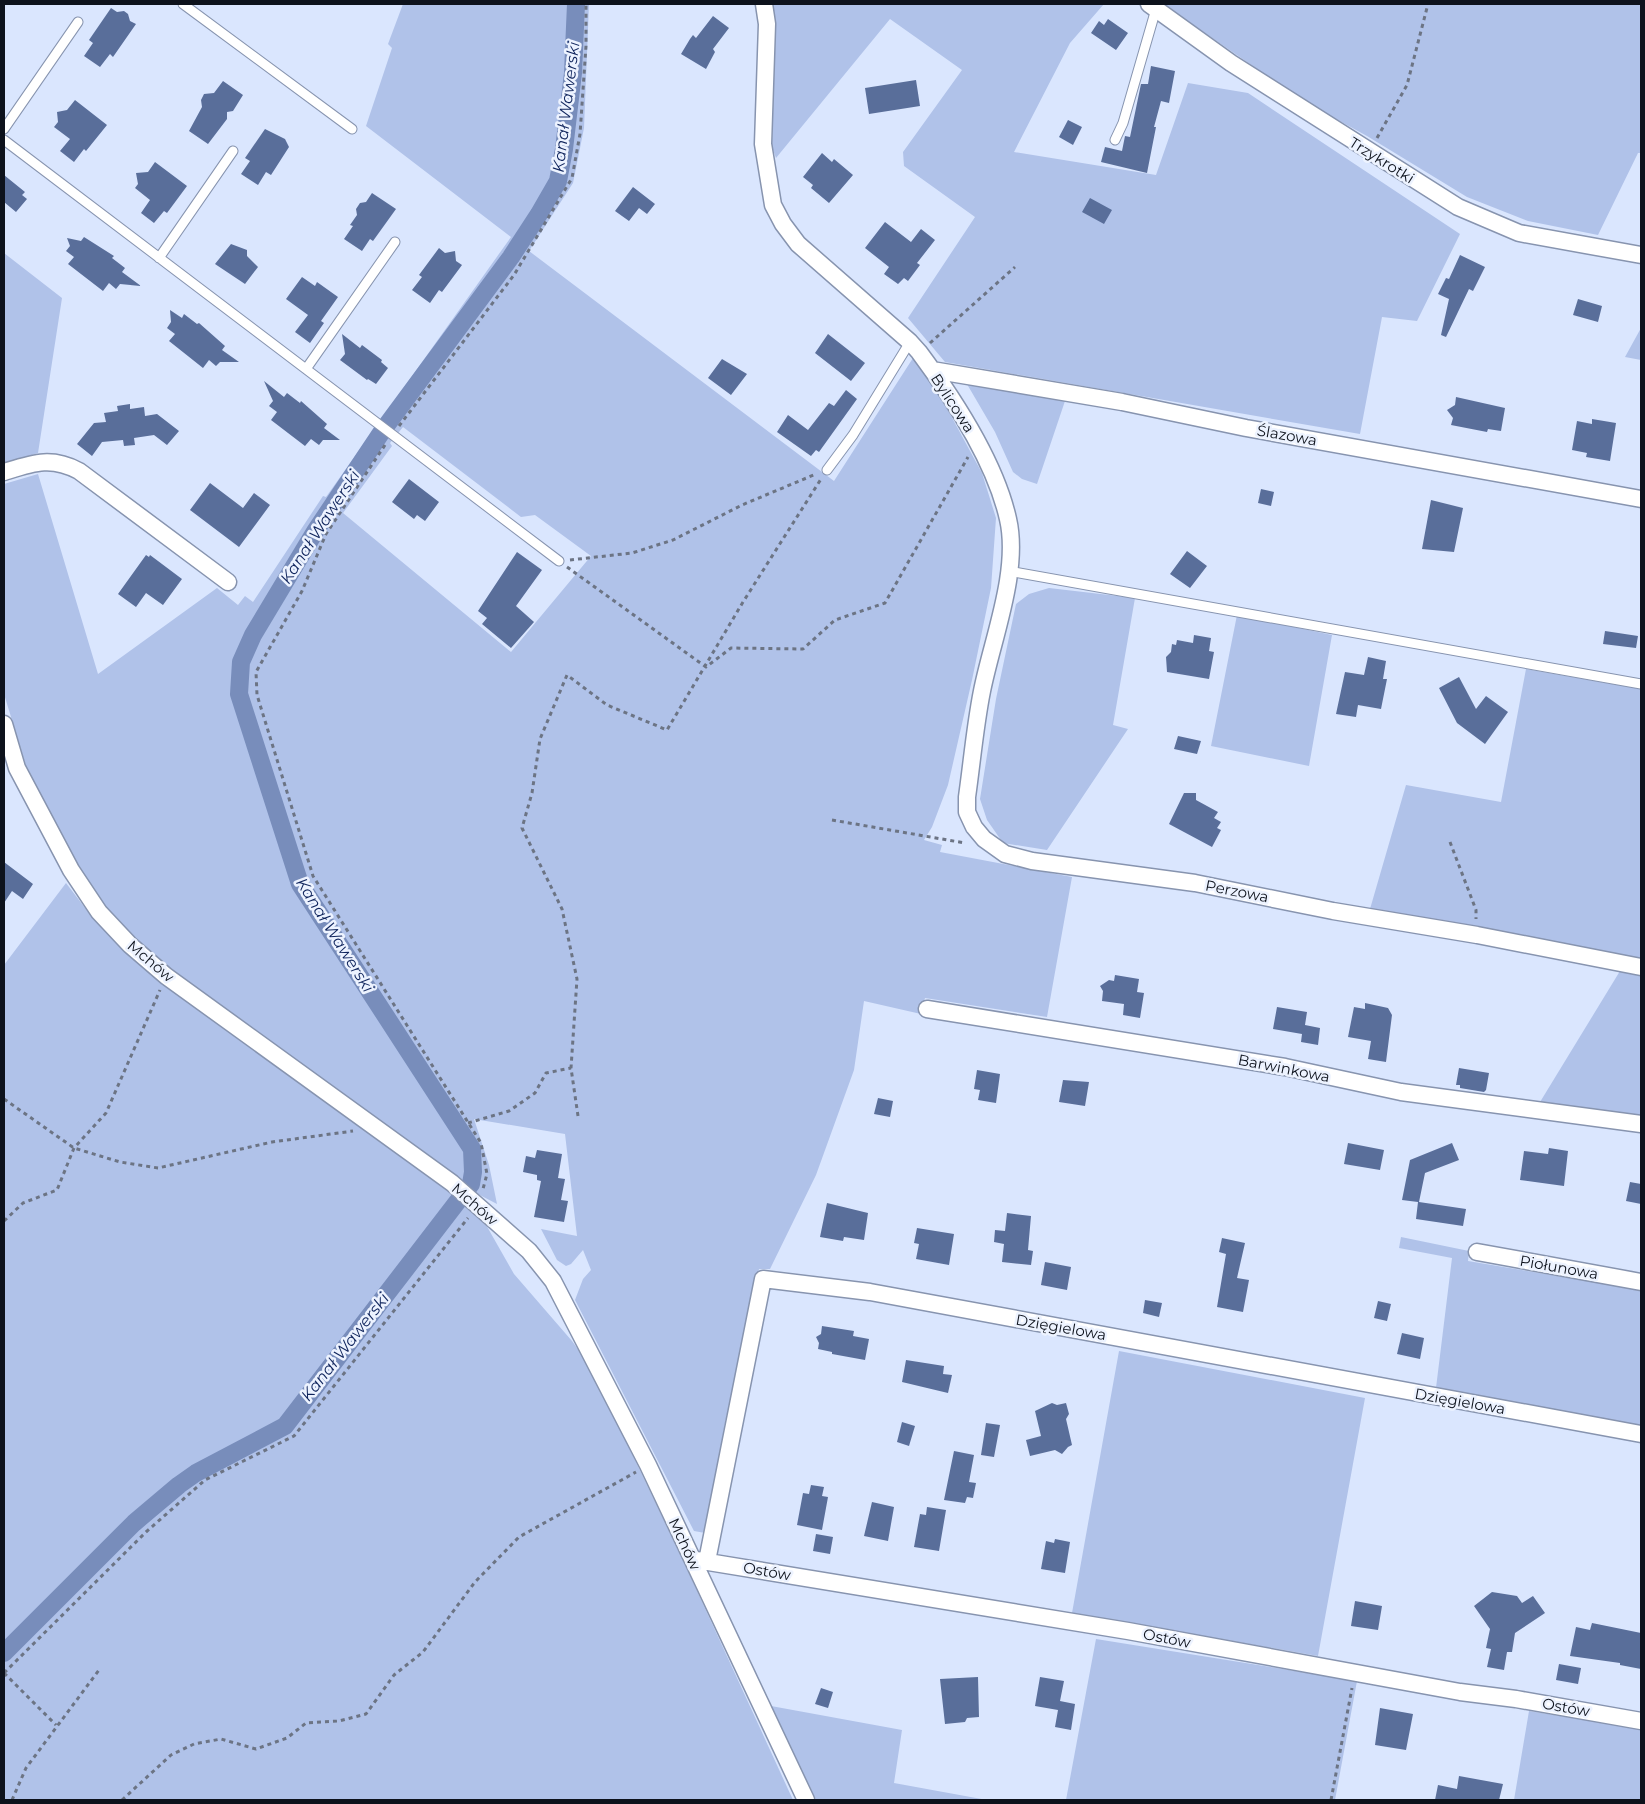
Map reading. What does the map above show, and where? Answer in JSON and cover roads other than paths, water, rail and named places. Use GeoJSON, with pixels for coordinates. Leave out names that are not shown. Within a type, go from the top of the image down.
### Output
{"type":"FeatureCollection","features":[{"type":"Feature","properties":{"kind":"street","name":"Bylicowa"},"geometry":{"type":"LineString","coordinates":[[764,4],[767,24],[763,144],[773,205],[783,224],[798,244],[915,347],[977,440],[1008,520],[1010,541],[1008,571],[982,692],[967,797],[967,812],[974,827],[994,848]]}},
{"type":"Feature","properties":{"kind":"street","name":"Trzykrotki"},"geometry":{"type":"LineString","coordinates":[[1152,6],[1231,64],[1458,207],[1519,233],[1641,255]]}},
{"type":"Feature","properties":{"kind":"street","name":"Ślazowa"},"geometry":{"type":"LineString","coordinates":[[932,370],[1122,402],[1246,428],[1641,499]]}},
{"type":"Feature","properties":{"kind":"street"},"geometry":{"type":"LineString","coordinates":[[4,472],[45,462],[64,463],[79,471],[228,582]]}},
{"type":"Feature","properties":{"kind":"street","name":"Mchów"},"geometry":{"type":"LineString","coordinates":[[4,724],[12,768],[71,870],[99,912],[130,945],[166,976],[452,1183],[529,1251],[553,1281],[699,1560],[806,1800]]}},
{"type":"Feature","properties":{"kind":"street","name":"Perzowa"},"geometry":{"type":"LineString","coordinates":[[994,848],[1005,854],[1032,861],[1195,883],[1333,911],[1477,935],[1641,967]]}},
{"type":"Feature","properties":{"kind":"street","name":"Barwinkowa"},"geometry":{"type":"LineString","coordinates":[[927,1010],[1285,1067],[1401,1092],[1641,1124]]}},
{"type":"Feature","properties":{"kind":"street","name":"Piołunowa"},"geometry":{"type":"LineString","coordinates":[[1477,1252],[1641,1282]]}},
{"type":"Feature","properties":{"kind":"street","name":"Dzięgielowa"},"geometry":{"type":"LineString","coordinates":[[699,1560],[763,1279],[870,1292],[1641,1434]]}},
{"type":"Feature","properties":{"kind":"street","name":"Ostów"},"geometry":{"type":"LineString","coordinates":[[699,1560],[1128,1631],[1354,1674],[1641,1721]]}},
{"type":"Feature","properties":{"kind":"lane"},"geometry":{"type":"LineString","coordinates":[[183,4],[352,129]]}},
{"type":"Feature","properties":{"kind":"lane"},"geometry":{"type":"LineString","coordinates":[[1115,140],[1123,123],[1152,6]]}},
{"type":"Feature","properties":{"kind":"lane"},"geometry":{"type":"LineString","coordinates":[[4,129],[78,22]]}},
{"type":"Feature","properties":{"kind":"lane"},"geometry":{"type":"LineString","coordinates":[[4,140],[559,560]]}},
{"type":"Feature","properties":{"kind":"lane"},"geometry":{"type":"LineString","coordinates":[[158,258],[233,151]]}},
{"type":"Feature","properties":{"kind":"lane"},"geometry":{"type":"LineString","coordinates":[[306,370],[395,242]]}},
{"type":"Feature","properties":{"kind":"lane"},"geometry":{"type":"LineString","coordinates":[[827,470],[854,435],[915,347]]}},
{"type":"Feature","properties":{"kind":"lane"},"geometry":{"type":"LineString","coordinates":[[1008,571],[1641,684]]}},
{"type":"Feature","properties":{"kind":"waterway","name":"Kanał Wawerski"},"geometry":{"type":"LineString","coordinates":[[4,1653],[134,1523],[179,1485],[196,1473],[285,1426],[471,1184],[473,1172],[472,1149],[300,884],[239,694],[241,662],[253,635],[316,530],[383,430],[511,257],[558,181],[564,149],[573,73],[576,4]]}}]}
